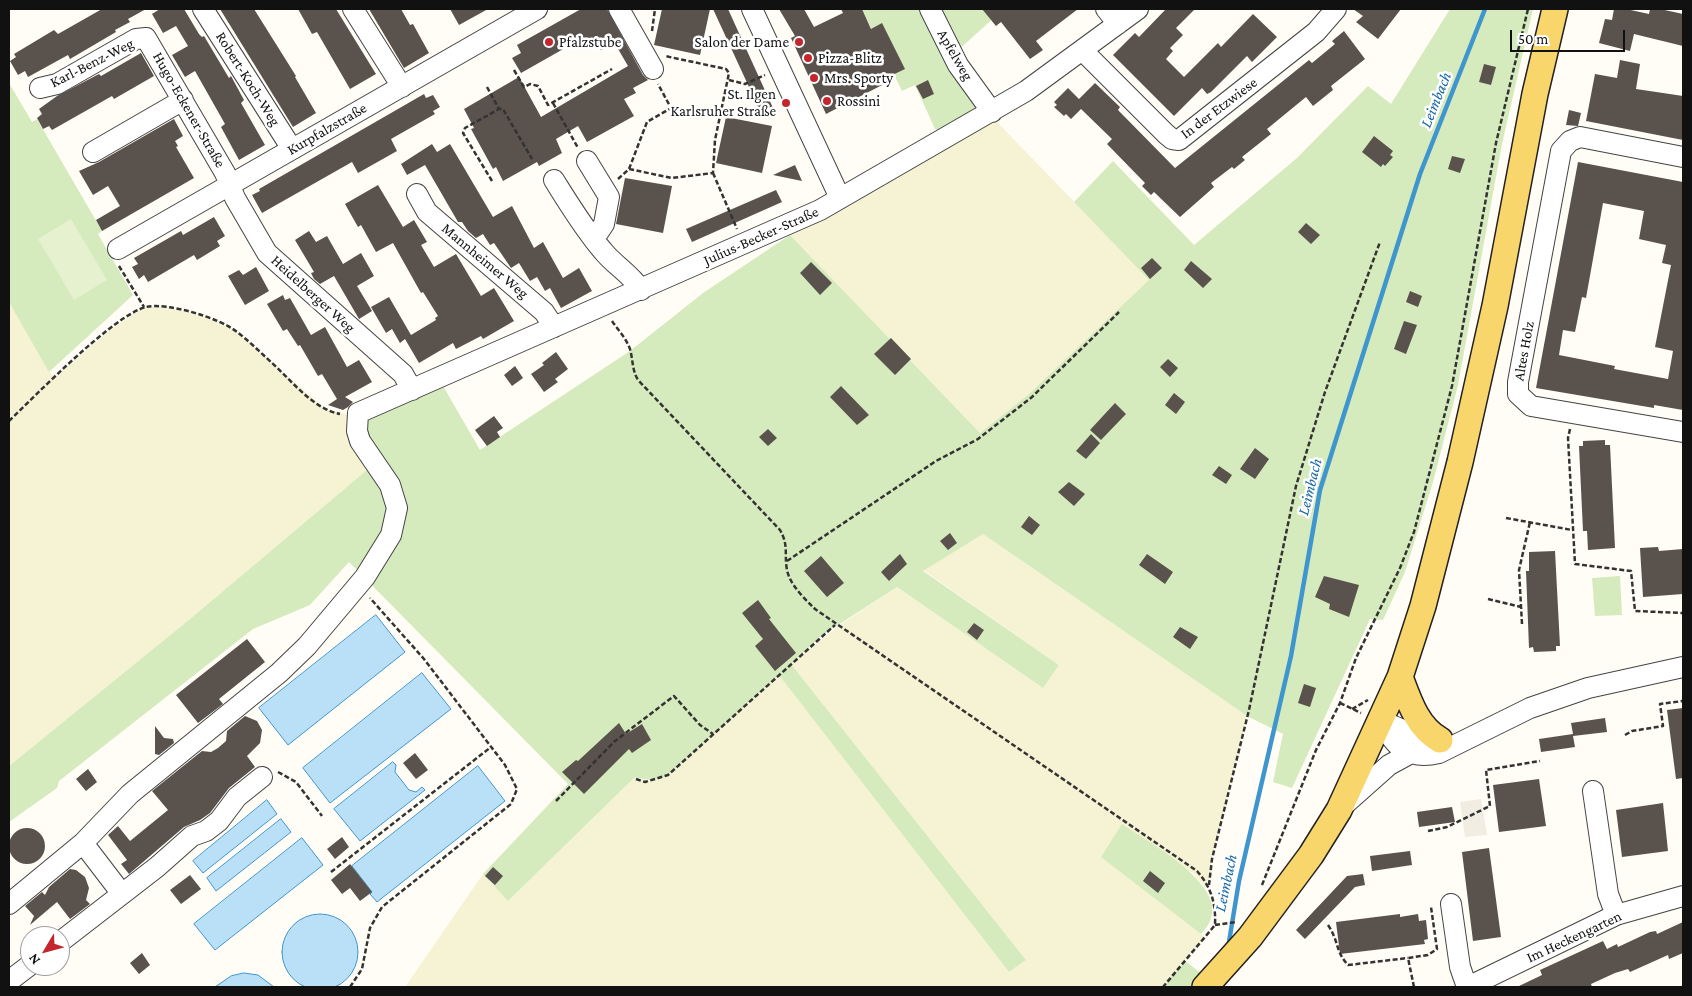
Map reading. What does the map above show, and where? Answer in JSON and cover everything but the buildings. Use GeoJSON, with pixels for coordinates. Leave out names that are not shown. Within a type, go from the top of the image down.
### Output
{"type":"FeatureCollection","features":[{"type":"Feature","properties":{"kind":"main road"},"geometry":{"type":"LineString","coordinates":[[1205,987],[1266,901],[1312,855],[1339,810],[1385,714],[1400,677],[1423,606],[1460,462],[1494,306],[1534,94],[1555,9]]}},
{"type":"Feature","properties":{"kind":"main road"},"geometry":{"type":"LineString","coordinates":[[1400,677],[1420,723],[1431,735],[1440,740]]}},
{"type":"Feature","properties":{"kind":"street","name":"Robert-Koch-Weg"},"geometry":{"type":"LineString","coordinates":[[203,9],[292,149]]}},
{"type":"Feature","properties":{"kind":"street"},"geometry":{"type":"LineString","coordinates":[[353,9],[402,87]]}},
{"type":"Feature","properties":{"kind":"street","name":"Kurpfalzstraße"},"geometry":{"type":"LineString","coordinates":[[118,257],[230,186],[402,87],[506,16],[537,9]]}},
{"type":"Feature","properties":{"kind":"street"},"geometry":{"type":"LineString","coordinates":[[619,9],[650,64]]}},
{"type":"Feature","properties":{"kind":"street"},"geometry":{"type":"LineString","coordinates":[[752,9],[840,198]]}},
{"type":"Feature","properties":{"kind":"street","name":"Apfelweg"},"geometry":{"type":"LineString","coordinates":[[930,9],[958,65],[988,106]]}},
{"type":"Feature","properties":{"kind":"street"},"geometry":{"type":"LineString","coordinates":[[1106,9],[1118,24]]}},
{"type":"Feature","properties":{"kind":"street","name":"Julius-Becker-Straße"},"geometry":{"type":"LineString","coordinates":[[358,413],[820,210],[988,106],[1032,88],[1138,9]]}},
{"type":"Feature","properties":{"kind":"street","name":"In der Etzwiese"},"geometry":{"type":"LineString","coordinates":[[1083,51],[1166,134],[1172,139],[1179,140],[1316,32],[1333,10]]}},
{"type":"Feature","properties":{"kind":"street","name":"Karl-Benz-Weg"},"geometry":{"type":"LineString","coordinates":[[40,88],[57,84],[144,37]]}},
{"type":"Feature","properties":{"kind":"street","name":"Hugo-Eckener-Straße"},"geometry":{"type":"LineString","coordinates":[[144,37],[183,100],[230,186]]}},
{"type":"Feature","properties":{"kind":"street"},"geometry":{"type":"LineString","coordinates":[[93,152],[183,100]]}},
{"type":"Feature","properties":{"kind":"street","name":"Altes Holz"},"geometry":{"type":"LineString","coordinates":[[1683,157],[1580,137],[1570,141],[1561,151],[1518,382],[1518,394],[1531,406],[1683,432]]}},
{"type":"Feature","properties":{"kind":"street"},"geometry":{"type":"LineString","coordinates":[[583,155],[609,197],[604,224],[594,239]]}},
{"type":"Feature","properties":{"kind":"street"},"geometry":{"type":"LineString","coordinates":[[554,180],[594,239],[641,290]]}},
{"type":"Feature","properties":{"kind":"street","name":"Heidelberger Weg"},"geometry":{"type":"LineString","coordinates":[[230,186],[234,198],[267,253],[403,374],[412,390]]}},
{"type":"Feature","properties":{"kind":"street","name":"Mannheimer Weg"},"geometry":{"type":"LineString","coordinates":[[418,194],[427,212],[544,312],[554,328]]}},
{"type":"Feature","properties":{"kind":"street"},"geometry":{"type":"LineString","coordinates":[[9,904],[83,843],[130,794],[279,673],[307,646],[365,577],[391,535],[397,508],[390,485],[360,442],[357,431],[358,413]]}},
{"type":"Feature","properties":{"kind":"street"},"geometry":{"type":"LineString","coordinates":[[1385,714],[1389,736],[1397,746],[1411,753],[1427,756],[1439,753],[1530,708],[1588,688],[1683,667]]}},
{"type":"Feature","properties":{"kind":"street"},"geometry":{"type":"LineString","coordinates":[[1385,714],[1417,736],[1440,740],[1466,740]]}},
{"type":"Feature","properties":{"kind":"street"},"geometry":{"type":"LineString","coordinates":[[1339,810],[1389,765],[1411,753]]}},
{"type":"Feature","properties":{"kind":"street"},"geometry":{"type":"LineString","coordinates":[[70,934],[192,836],[206,831],[219,822],[237,797],[262,777]]}},
{"type":"Feature","properties":{"kind":"street"},"geometry":{"type":"LineString","coordinates":[[1593,792],[1608,894],[1616,915]]}},
{"type":"Feature","properties":{"kind":"street"},"geometry":{"type":"LineString","coordinates":[[83,843],[122,894]]}},
{"type":"Feature","properties":{"kind":"street","name":"Im Heckengarten"},"geometry":{"type":"LineString","coordinates":[[1441,906],[1468,987],[1616,915],[1683,896]]}},
{"type":"Feature","properties":{"kind":"street"},"geometry":{"type":"LineString","coordinates":[[9,982],[20,973]]}},
{"type":"Feature","properties":{"kind":"path"},"geometry":{"type":"LineString","coordinates":[[1266,901],[1316,750],[1340,703],[1356,658],[1400,568],[1414,532],[1452,386],[1496,144],[1528,9]]}},
{"type":"Feature","properties":{"kind":"path"},"geometry":{"type":"LineString","coordinates":[[606,192],[629,169],[647,122],[671,108],[654,76],[650,64],[654,54],[726,69],[730,73],[715,140],[713,173],[744,244]]}},
{"type":"Feature","properties":{"kind":"path"},"geometry":{"type":"LineString","coordinates":[[729,80],[745,84],[780,68]]}},
{"type":"Feature","properties":{"kind":"path"},"geometry":{"type":"LineString","coordinates":[[514,70],[524,87],[530,84],[538,86],[548,105],[612,69]]}},
{"type":"Feature","properties":{"kind":"path"},"geometry":{"type":"LineString","coordinates":[[487,87],[499,108],[503,109],[532,159]]}},
{"type":"Feature","properties":{"kind":"path"},"geometry":{"type":"LineString","coordinates":[[553,103],[583,155]]}},
{"type":"Feature","properties":{"kind":"path"},"geometry":{"type":"LineString","coordinates":[[492,181],[464,133],[465,128],[499,108]]}},
{"type":"Feature","properties":{"kind":"path"},"geometry":{"type":"LineString","coordinates":[[629,169],[672,178],[713,173]]}},
{"type":"Feature","properties":{"kind":"path"},"geometry":{"type":"LineString","coordinates":[[1215,925],[1214,907],[1209,885],[1212,859],[1249,710],[1296,486],[1326,392],[1380,242]]}},
{"type":"Feature","properties":{"kind":"path"},"geometry":{"type":"LineString","coordinates":[[118,257],[144,307]]}},
{"type":"Feature","properties":{"kind":"path"},"geometry":{"type":"LineString","coordinates":[[9,421],[94,342],[130,314],[144,307],[161,306],[209,318],[235,330],[325,409],[342,415],[358,413]]}},
{"type":"Feature","properties":{"kind":"path"},"geometry":{"type":"LineString","coordinates":[[603,306],[626,341],[630,350],[634,374],[638,380],[780,530],[787,548],[787,568],[794,586],[815,609],[835,625],[1197,871],[1209,885]]}},
{"type":"Feature","properties":{"kind":"path"},"geometry":{"type":"LineString","coordinates":[[787,560],[936,462],[978,439],[1032,397],[1119,312]]}},
{"type":"Feature","properties":{"kind":"path"},"geometry":{"type":"LineString","coordinates":[[1574,413],[1568,438],[1575,564],[1631,571],[1635,611],[1683,613]]}},
{"type":"Feature","properties":{"kind":"path"},"geometry":{"type":"LineString","coordinates":[[1506,518],[1572,530]]}},
{"type":"Feature","properties":{"kind":"path"},"geometry":{"type":"LineString","coordinates":[[1522,624],[1519,570],[1530,522]]}},
{"type":"Feature","properties":{"kind":"path"},"geometry":{"type":"LineString","coordinates":[[350,987],[362,969],[370,928],[382,907],[511,804],[517,789],[505,765],[491,746],[374,600],[355,588]]}},
{"type":"Feature","properties":{"kind":"path"},"geometry":{"type":"LineString","coordinates":[[1488,599],[1521,607]]}},
{"type":"Feature","properties":{"kind":"path"},"geometry":{"type":"LineString","coordinates":[[636,779],[645,782],[668,775],[835,625]]}},
{"type":"Feature","properties":{"kind":"path"},"geometry":{"type":"LineString","coordinates":[[556,801],[614,741],[674,696],[700,725],[713,734]]}},
{"type":"Feature","properties":{"kind":"path"},"geometry":{"type":"LineString","coordinates":[[1352,709],[1372,698],[1385,714]]}},
{"type":"Feature","properties":{"kind":"path"},"geometry":{"type":"LineString","coordinates":[[1625,735],[1632,731],[1663,726],[1660,704],[1683,701]]}},
{"type":"Feature","properties":{"kind":"path"},"geometry":{"type":"LineString","coordinates":[[331,872],[491,746]]}},
{"type":"Feature","properties":{"kind":"path"},"geometry":{"type":"LineString","coordinates":[[1428,831],[1447,827],[1490,806],[1486,770],[1540,762]]}},
{"type":"Feature","properties":{"kind":"path"},"geometry":{"type":"LineString","coordinates":[[262,777],[279,772],[296,782],[322,816]]}},
{"type":"Feature","properties":{"kind":"path"},"geometry":{"type":"LineString","coordinates":[[1328,926],[1336,938],[1338,955],[1348,965],[1428,955],[1437,949],[1441,906]]}},
{"type":"Feature","properties":{"kind":"path"},"geometry":{"type":"LineString","coordinates":[[1163,987],[1215,925],[1240,921]]}},
{"type":"Feature","properties":{"kind":"path"},"geometry":{"type":"LineString","coordinates":[[1408,958],[1414,987]]}},
{"type":"Feature","properties":{"kind":"shaded area"},"geometry":{"type":"Polygon","coordinates":[[[995,120],[1150,280],[1029,394],[980,433],[790,235],[995,120]]]}},
{"type":"Feature","properties":{"kind":"shaded area"},"geometry":{"type":"Polygon","coordinates":[[[9,302],[54,378],[110,330],[144,307],[161,306],[209,318],[235,330],[325,409],[350,415],[374,464],[190,619],[9,766],[9,302]]]}},
{"type":"Feature","properties":{"kind":"shaded area"},"geometry":{"type":"Polygon","coordinates":[[[983,534],[1247,716],[1212,859],[1209,885],[1205,887],[1192,872],[1101,856],[1205,937],[1163,987],[405,987],[483,874],[508,901],[635,777],[647,781],[656,780],[668,775],[779,674],[1009,972],[1026,960],[791,664],[840,625],[897,587],[1043,688],[1059,665],[923,570],[983,534]]]}},
{"type":"Feature","properties":{"kind":"shaded area"},"geometry":{"type":"Polygon","coordinates":[[[1481,799],[1487,835],[1465,837],[1460,802],[1481,799]]]}},
{"type":"Feature","properties":{"kind":"green space"},"geometry":{"type":"Polygon","coordinates":[[[862,9],[992,9],[997,15],[955,53],[981,106],[938,130],[935,129],[915,85],[902,91],[862,9]]]}},
{"type":"Feature","properties":{"kind":"green space"},"geometry":{"type":"Polygon","coordinates":[[[1450,9],[1533,9],[1502,144],[1458,385],[1433,482],[1405,572],[1383,620],[1370,619],[1292,788],[1273,782],[1283,734],[1247,716],[983,534],[923,571],[1059,665],[1043,688],[897,587],[821,636],[791,664],[1026,960],[1009,972],[779,675],[668,775],[652,780],[635,777],[508,901],[483,874],[568,784],[349,562],[310,605],[253,629],[59,781],[57,788],[9,822],[9,766],[190,619],[374,464],[357,423],[439,379],[480,450],[630,351],[703,293],[790,235],[980,433],[1029,394],[1149,280],[1074,202],[1113,161],[1194,245],[1297,158],[1368,86],[1391,104],[1450,9]]]}},
{"type":"Feature","properties":{"kind":"green space"},"geometry":{"type":"Polygon","coordinates":[[[9,83],[32,122],[37,119],[102,231],[98,234],[133,295],[49,372],[9,302],[9,83]]]}},
{"type":"Feature","properties":{"kind":"green space"},"geometry":{"type":"Polygon","coordinates":[[[71,219],[107,280],[74,300],[38,239],[71,219]]]}},
{"type":"Feature","properties":{"kind":"green space"},"geometry":{"type":"Polygon","coordinates":[[[1620,576],[1622,615],[1595,616],[1592,578],[1620,576]]]}},
{"type":"Feature","properties":{"kind":"green space"},"geometry":{"type":"Polygon","coordinates":[[[1122,824],[1182,865],[1207,893],[1212,907],[1210,921],[1201,934],[1101,857],[1122,824]]]}},
{"type":"Feature","properties":{"kind":"green space"},"geometry":{"type":"Polygon","coordinates":[[[1185,961],[1205,976],[1194,987],[1163,987],[1185,961]]]}},
{"type":"Feature","properties":{"kind":"water"},"geometry":{"type":"Polygon","coordinates":[[[376,615],[405,652],[288,745],[259,708],[376,615]]]}},
{"type":"Feature","properties":{"kind":"water"},"geometry":{"type":"Polygon","coordinates":[[[422,673],[451,709],[330,803],[303,768],[422,673]]]}},
{"type":"Feature","properties":{"kind":"water"},"geometry":{"type":"Polygon","coordinates":[[[393,762],[396,765],[395,772],[409,790],[416,792],[422,787],[425,790],[360,841],[334,809],[393,762]]]}},
{"type":"Feature","properties":{"kind":"water"},"geometry":{"type":"Polygon","coordinates":[[[478,766],[505,801],[377,902],[370,894],[372,892],[352,866],[478,766]]]}},
{"type":"Feature","properties":{"kind":"water"},"geometry":{"type":"Polygon","coordinates":[[[267,800],[277,814],[203,873],[193,861],[267,800]]]}},
{"type":"Feature","properties":{"kind":"water"},"geometry":{"type":"Polygon","coordinates":[[[281,819],[291,832],[216,891],[207,878],[281,819]]]}},
{"type":"Feature","properties":{"kind":"water"},"geometry":{"type":"Polygon","coordinates":[[[302,838],[323,865],[215,950],[194,924],[302,838]]]}},
{"type":"Feature","properties":{"kind":"water"},"geometry":{"type":"Polygon","coordinates":[[[313,914],[327,914],[341,920],[352,931],[358,945],[355,967],[347,979],[327,990],[313,990],[299,984],[288,973],[282,959],[282,945],[288,931],[299,920],[313,914]]]}},
{"type":"Feature","properties":{"kind":"water"},"geometry":{"type":"Polygon","coordinates":[[[244,973],[258,975],[274,987],[215,987],[231,976],[244,973]]]}},
{"type":"Feature","properties":{"kind":"waterway","name":"Leimbach"},"geometry":{"type":"LineString","coordinates":[[1228,948],[1239,881],[1291,656],[1320,490],[1420,174],[1485,9]]}},
{"type":"Feature","properties":{"kind":"place","name":"Pfalzstube"},"geometry":{"type":"Point","coordinates":[549,42]}},
{"type":"Feature","properties":{"kind":"place","name":"Salon der Dame"},"geometry":{"type":"Point","coordinates":[799,42]}},
{"type":"Feature","properties":{"kind":"place","name":"Pizza-Blitz"},"geometry":{"type":"Point","coordinates":[808,58]}},
{"type":"Feature","properties":{"kind":"place","name":"Mrs. Sporty"},"geometry":{"type":"Point","coordinates":[814,78]}},
{"type":"Feature","properties":{"kind":"place","name":"Rossini"},"geometry":{"type":"Point","coordinates":[827,101]}},
{"type":"Feature","properties":{"kind":"place","name":"St. Ilgen Karlsruher Straße"},"geometry":{"type":"Point","coordinates":[786,103]}}]}
